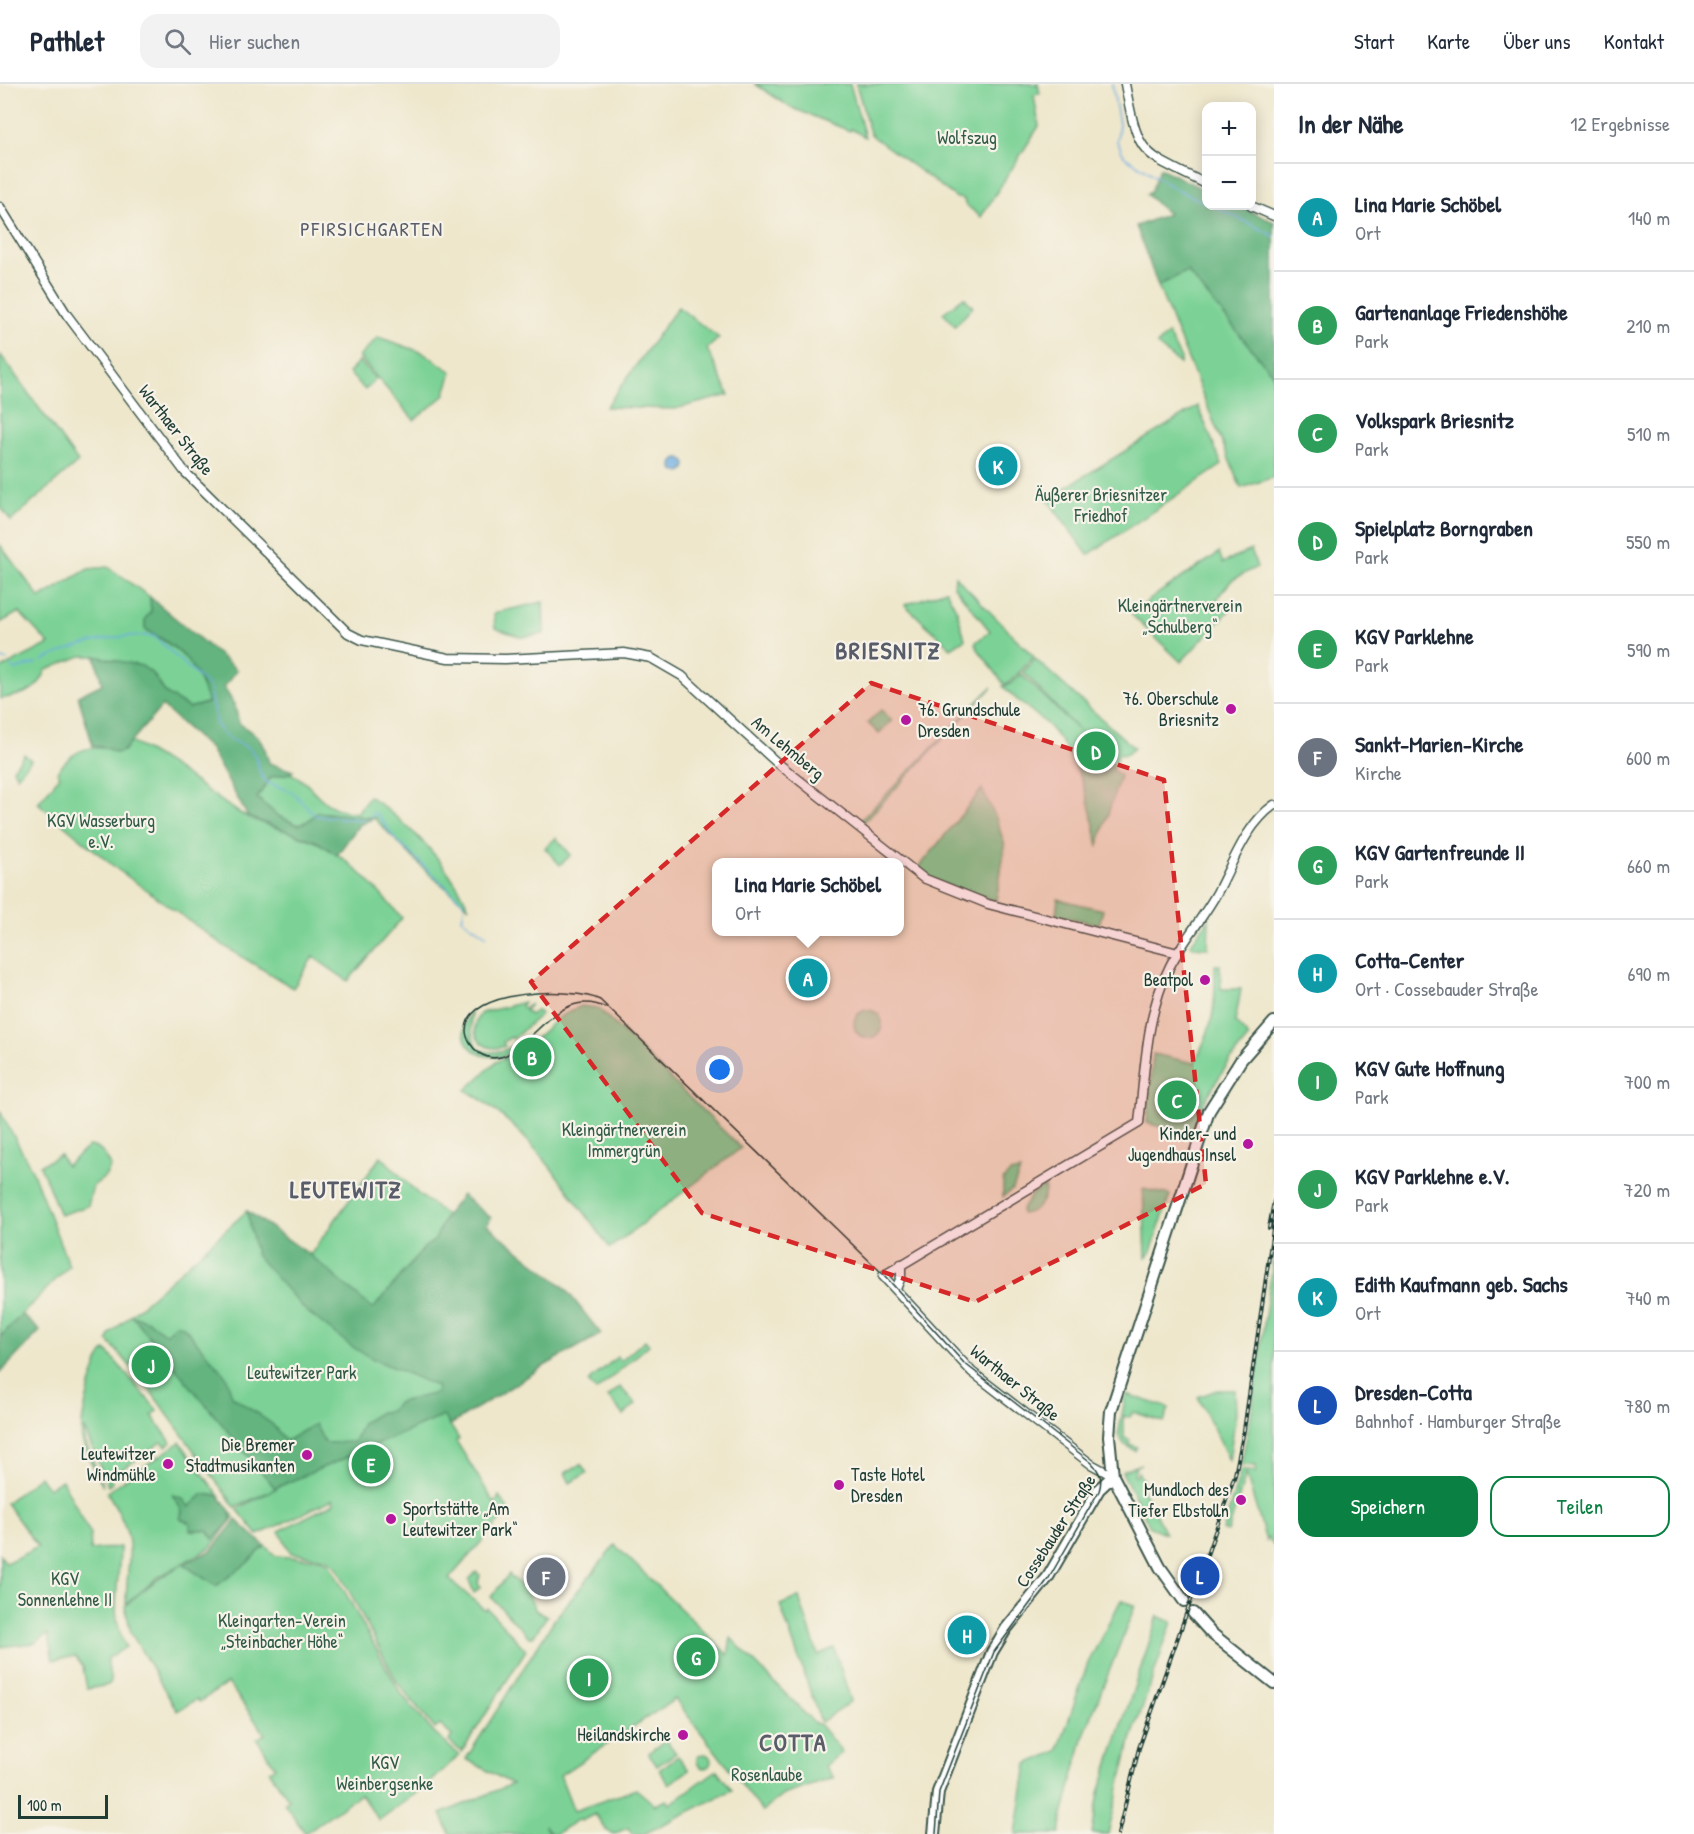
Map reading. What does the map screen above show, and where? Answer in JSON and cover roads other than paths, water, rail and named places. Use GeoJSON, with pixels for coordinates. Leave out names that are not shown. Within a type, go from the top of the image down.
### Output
{"type":"FeatureCollection","features":[{"type":"Feature","properties":{"kind":"main road"},"geometry":{"type":"LineString","coordinates":[[1184,1601],[1160,1567],[1113,1476],[1110,1450],[1111,1411],[1201,1132],[1225,1081],[1274,1022]]}},
{"type":"Feature","properties":{"kind":"main road","name":"Cossebauder Straße"},"geometry":{"type":"LineString","coordinates":[[934,1834],[938,1792],[993,1652],[1006,1629],[1048,1577],[1097,1492],[1113,1476]]}},
{"type":"Feature","properties":{"kind":"main road"},"geometry":{"type":"LineString","coordinates":[[1193,1613],[1211,1633],[1274,1683]]}},
{"type":"Feature","properties":{"kind":"street"},"geometry":{"type":"LineString","coordinates":[[1125,84],[1135,136],[1141,146],[1154,158],[1202,182]]}},
{"type":"Feature","properties":{"kind":"street","name":"Warthaer Straße"},"geometry":{"type":"LineString","coordinates":[[0,207],[67,315],[185,472],[266,549],[340,628],[362,640]]}},
{"type":"Feature","properties":{"kind":"street"},"geometry":{"type":"LineString","coordinates":[[1256,208],[1274,216]]}},
{"type":"Feature","properties":{"kind":"street","name":"Am Lehmberg"},"geometry":{"type":"LineString","coordinates":[[362,640],[448,658],[517,659],[624,653],[651,658],[682,676],[775,761],[897,858]]}},
{"type":"Feature","properties":{"kind":"street"},"geometry":{"type":"LineString","coordinates":[[896,1289],[901,1277],[901,1264],[1139,1122],[1151,1028],[1164,981],[1178,953],[1215,897],[1244,841],[1264,814],[1274,805]]}},
{"type":"Feature","properties":{"kind":"street","name":"Am Lehmberg"},"geometry":{"type":"LineString","coordinates":[[904,864],[922,878],[988,904],[1178,953]]}},
{"type":"Feature","properties":{"kind":"street","name":"Warthaer Straße"},"geometry":{"type":"LineString","coordinates":[[901,1264],[883,1276],[972,1372],[1091,1464],[1113,1476]]}},
{"type":"Feature","properties":{"kind":"water"},"geometry":{"type":"Polygon","coordinates":[[[679,458],[684,460],[686,465],[684,470],[679,472],[674,470],[672,465],[674,460],[679,458]]]}},
{"type":"Feature","properties":{"kind":"waterway"},"geometry":{"type":"LineString","coordinates":[[1112,84],[1119,124],[1117,141],[1124,156],[1174,188],[1202,201]]}},
{"type":"Feature","properties":{"kind":"waterway"},"geometry":{"type":"LineString","coordinates":[[1222,210],[1274,236]]}},
{"type":"Feature","properties":{"kind":"waterway"},"geometry":{"type":"LineString","coordinates":[[42,661],[96,641],[125,636],[154,636],[209,687],[211,692]]}},
{"type":"Feature","properties":{"kind":"waterway"},"geometry":{"type":"LineString","coordinates":[[0,659],[7,660]]}},
{"type":"Feature","properties":{"kind":"waterway"},"geometry":{"type":"LineString","coordinates":[[11,667],[15,670],[37,663]]}},
{"type":"Feature","properties":{"kind":"waterway"},"geometry":{"type":"LineString","coordinates":[[210,695],[217,727],[229,739],[249,748],[256,757],[260,773],[266,782],[292,792],[316,816],[366,820]]}},
{"type":"Feature","properties":{"kind":"waterway"},"geometry":{"type":"LineString","coordinates":[[370,817],[373,813],[378,815],[394,838],[465,904]]}},
{"type":"Feature","properties":{"kind":"waterway"},"geometry":{"type":"LineString","coordinates":[[464,908],[462,919],[487,936]]}},
{"type":"Feature","properties":{"kind":"tram line"},"geometry":{"type":"LineString","coordinates":[[606,1008],[585,1003],[567,1007],[551,1017],[509,1054],[494,1058],[476,1051],[466,1033],[471,1016],[483,1006],[502,999],[523,994],[568,993],[600,1000],[884,1275],[964,1363],[1092,1463],[1099,1473],[1101,1479],[1099,1491],[1049,1578],[994,1652],[939,1792],[936,1834]]}},
{"type":"Feature","properties":{"kind":"railway"},"geometry":{"type":"LineString","coordinates":[[1269,1228],[1274,1201]]}},
{"type":"Feature","properties":{"kind":"railway"},"geometry":{"type":"LineString","coordinates":[[1118,1834],[1139,1748],[1235,1475],[1244,1430],[1274,1222]]}},
{"type":"Feature","properties":{"kind":"place","name":"Edith Kaufmann geb. Sachs"},"geometry":{"type":"Point","coordinates":[998,466]}},
{"type":"Feature","properties":{"kind":"place","name":"76. Oberschule Briesnitz"},"geometry":{"type":"Point","coordinates":[1231,709]}},
{"type":"Feature","properties":{"kind":"place","name":"76. Grundschule Dresden"},"geometry":{"type":"Point","coordinates":[906,720]}},
{"type":"Feature","properties":{"kind":"place","name":"Spielplatz Borngraben"},"geometry":{"type":"Point","coordinates":[1096,751]}},
{"type":"Feature","properties":{"kind":"place","name":"Lina Marie Schöbel"},"geometry":{"type":"Point","coordinates":[808,978]}},
{"type":"Feature","properties":{"kind":"place","name":"Beatpol"},"geometry":{"type":"Point","coordinates":[1205,980]}},
{"type":"Feature","properties":{"kind":"place","name":"Gartenanlage Friedenshöhe"},"geometry":{"type":"Point","coordinates":[532,1057]}},
{"type":"Feature","properties":{"kind":"place","name":"Volkspark Briesnitz"},"geometry":{"type":"Point","coordinates":[1177,1100]}},
{"type":"Feature","properties":{"kind":"place","name":"Kinder- und Jugendhaus Insel"},"geometry":{"type":"Point","coordinates":[1248,1144]}},
{"type":"Feature","properties":{"kind":"place","name":"KGV Parklehne e.V."},"geometry":{"type":"Point","coordinates":[151,1365]}},
{"type":"Feature","properties":{"kind":"place","name":"Die Bremer Stadtmusikanten"},"geometry":{"type":"Point","coordinates":[307,1455]}},
{"type":"Feature","properties":{"kind":"place","name":"Leutewitzer Windmühle"},"geometry":{"type":"Point","coordinates":[168,1464]}},
{"type":"Feature","properties":{"kind":"place","name":"KGV Parklehne"},"geometry":{"type":"Point","coordinates":[371,1464]}},
{"type":"Feature","properties":{"kind":"place","name":"Taste Hotel Dresden"},"geometry":{"type":"Point","coordinates":[839,1485]}},
{"type":"Feature","properties":{"kind":"place","name":"Mundloch des Tiefer Elbstolln"},"geometry":{"type":"Point","coordinates":[1241,1500]}},
{"type":"Feature","properties":{"kind":"place","name":"Sportstätte „Am Leutewitzer Park“"},"geometry":{"type":"Point","coordinates":[391,1519]}},
{"type":"Feature","properties":{"kind":"place","name":"Dresden-Cotta"},"geometry":{"type":"Point","coordinates":[1200,1576]}},
{"type":"Feature","properties":{"kind":"place","name":"Sankt-Marien-Kirche"},"geometry":{"type":"Point","coordinates":[546,1577]}},
{"type":"Feature","properties":{"kind":"place","name":"Cotta-Center"},"geometry":{"type":"Point","coordinates":[967,1635]}},
{"type":"Feature","properties":{"kind":"place","name":"KGV Gartenfreunde II"},"geometry":{"type":"Point","coordinates":[696,1657]}},
{"type":"Feature","properties":{"kind":"place","name":"KGV Gute Hoffnung"},"geometry":{"type":"Point","coordinates":[589,1678]}},
{"type":"Feature","properties":{"kind":"place","name":"Heilandskirche"},"geometry":{"type":"Point","coordinates":[683,1735]}},
{"type":"Feature","properties":{"kind":"district","name":"PFIRSICHGARTEN"},"geometry":{"type":"Point","coordinates":[372,229]}},
{"type":"Feature","properties":{"kind":"district","name":"BRIESNITZ"},"geometry":{"type":"Point","coordinates":[888,651]}},
{"type":"Feature","properties":{"kind":"district","name":"LEUTEWITZ"},"geometry":{"type":"Point","coordinates":[346,1190]}},
{"type":"Feature","properties":{"kind":"district","name":"COTTA"},"geometry":{"type":"Point","coordinates":[793,1743]}},
{"type":"Feature","properties":{"kind":"park label","name":"Wolfszug"},"geometry":{"type":"Point","coordinates":[967,138]}},
{"type":"Feature","properties":{"kind":"park label","name":"Äußerer Briesnitzer Friedhof"},"geometry":{"type":"Point","coordinates":[1101,505]}},
{"type":"Feature","properties":{"kind":"park label","name":"Kleingärtnerverein „Schulberg“"},"geometry":{"type":"Point","coordinates":[1180,616]}},
{"type":"Feature","properties":{"kind":"park label","name":"KGV Wasserburg e.V."},"geometry":{"type":"Point","coordinates":[101,831]}},
{"type":"Feature","properties":{"kind":"park label","name":"Kleingärtnerverein Immergrün"},"geometry":{"type":"Point","coordinates":[624,1140]}},
{"type":"Feature","properties":{"kind":"park label","name":"Leutewitzer Park"},"geometry":{"type":"Point","coordinates":[302,1373]}},
{"type":"Feature","properties":{"kind":"park label","name":"KGV Sonnenlehne II"},"geometry":{"type":"Point","coordinates":[65,1589]}},
{"type":"Feature","properties":{"kind":"park label","name":"Kleingarten-Verein „Steinbacher Höhe“"},"geometry":{"type":"Point","coordinates":[282,1631]}},
{"type":"Feature","properties":{"kind":"park label","name":"KGV Weinbergsenke"},"geometry":{"type":"Point","coordinates":[385,1773]}},
{"type":"Feature","properties":{"kind":"park label","name":"Rosenlaube"},"geometry":{"type":"Point","coordinates":[767,1775]}}]}
